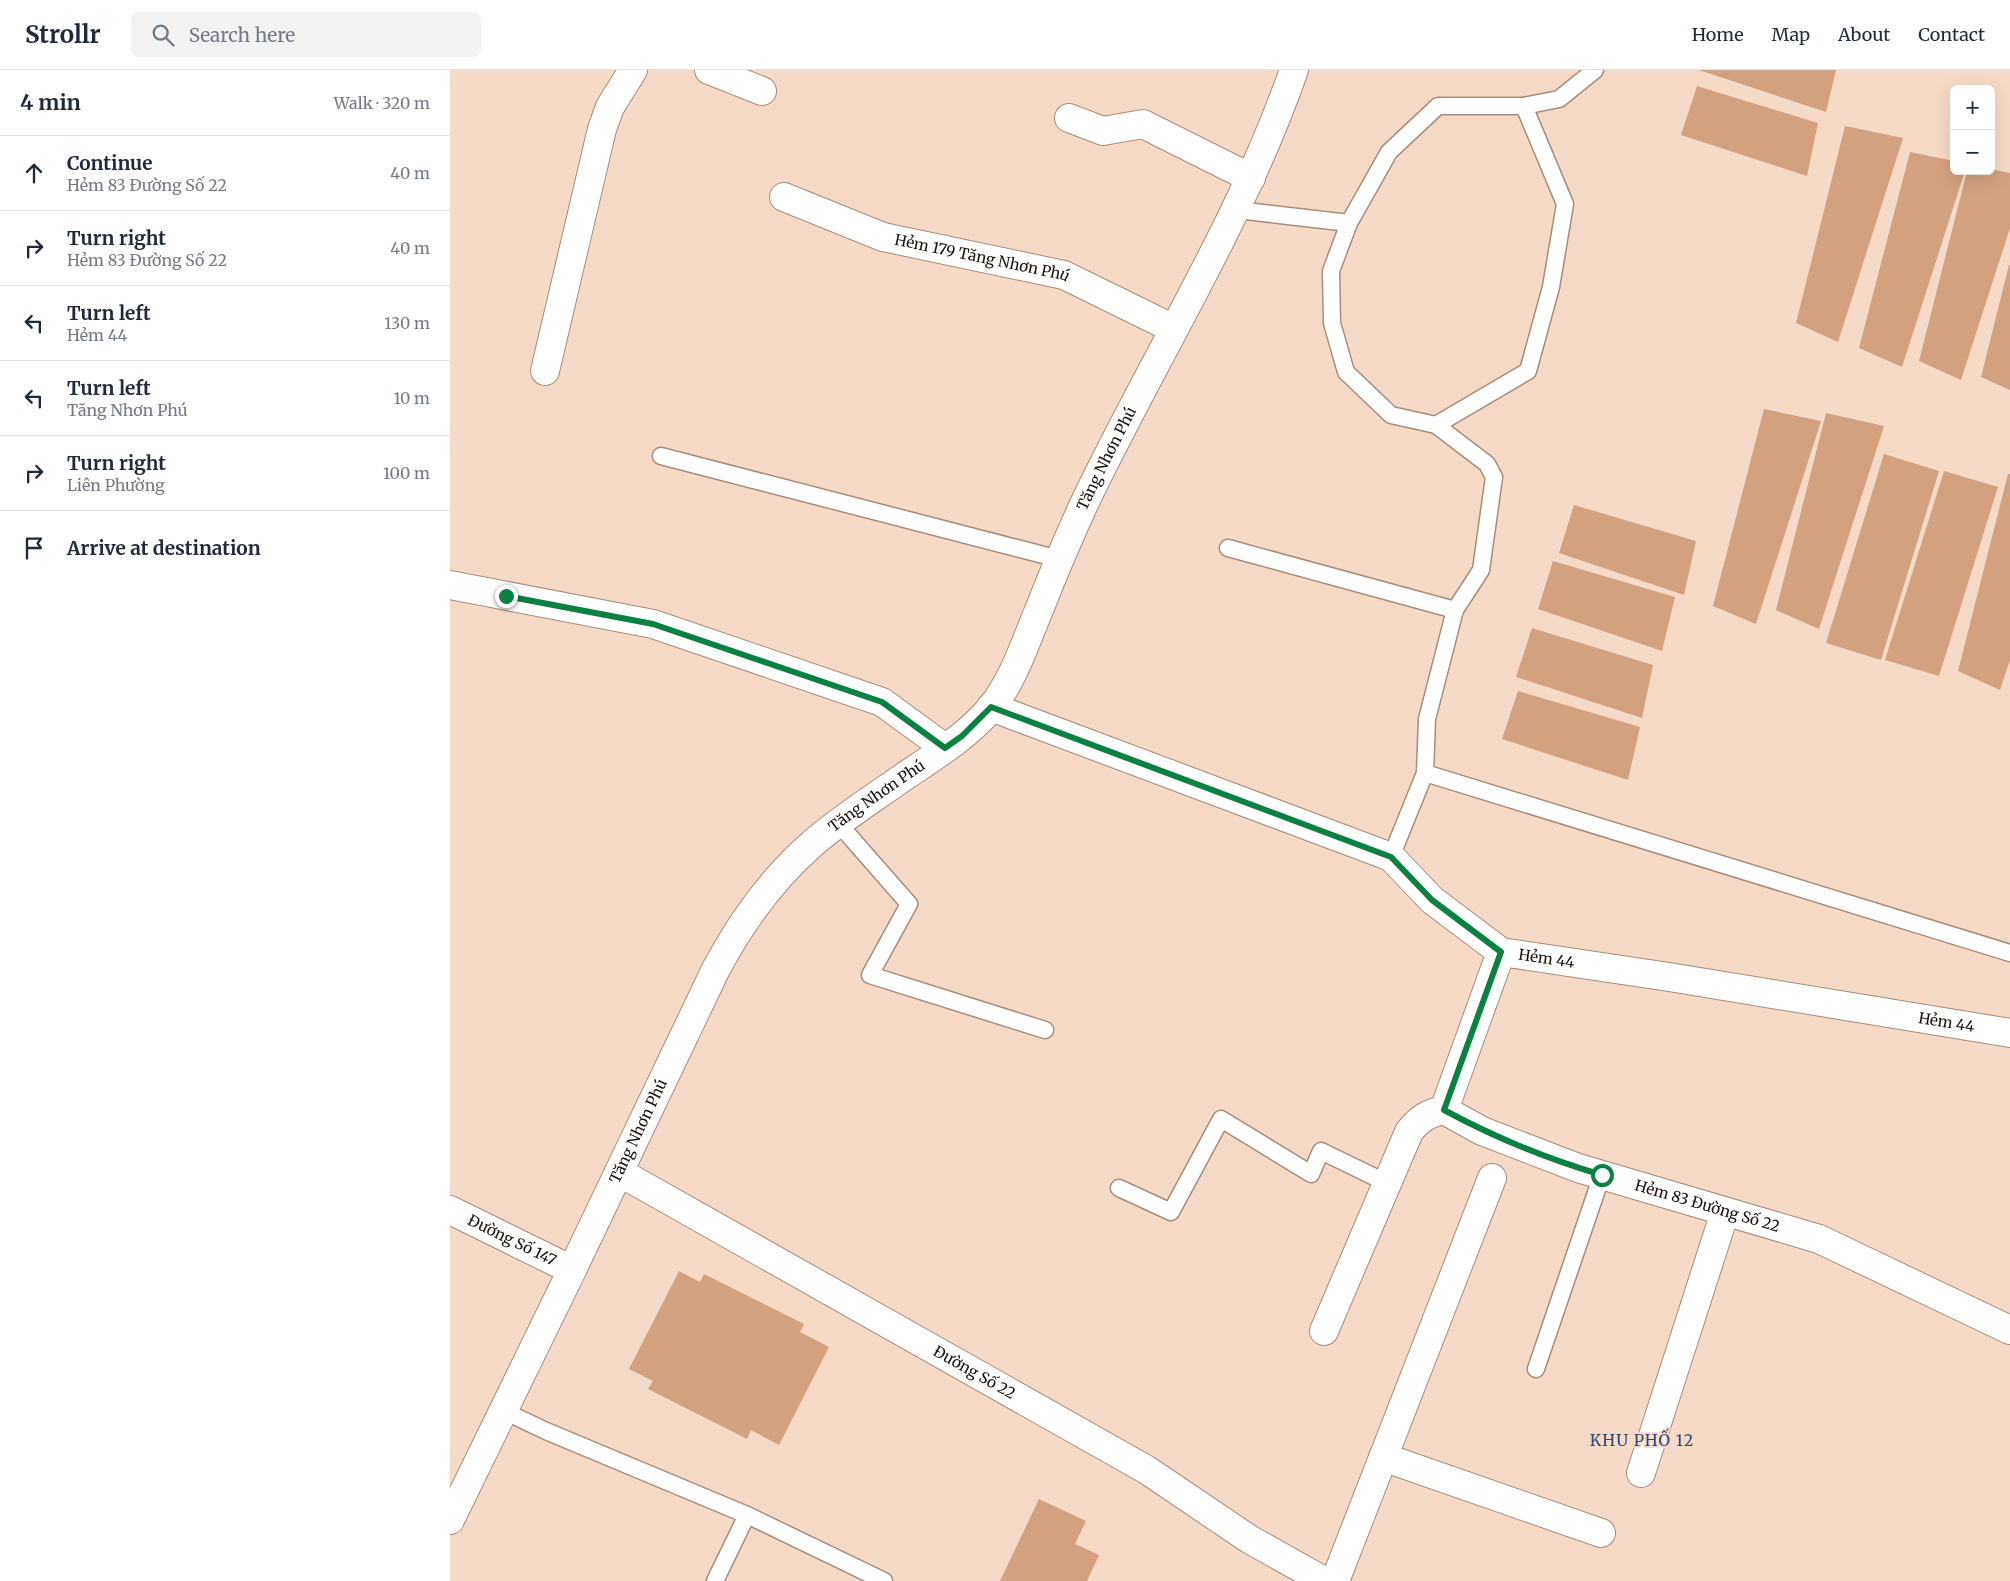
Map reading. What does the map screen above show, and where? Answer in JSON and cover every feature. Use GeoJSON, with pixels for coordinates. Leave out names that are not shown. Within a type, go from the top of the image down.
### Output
{"type":"FeatureCollection","features":[{"type":"Feature","properties":{"kind":"street"},"geometry":{"type":"LineString","coordinates":[[545,371],[602,129],[610,107],[634,70]]}},
{"type":"Feature","properties":{"kind":"street"},"geometry":{"type":"LineString","coordinates":[[709,70],[762,91]]}},
{"type":"Feature","properties":{"kind":"street","name":"Tăng Nhơn Phú"},"geometry":{"type":"LineString","coordinates":[[450,1520],[711,978],[732,940],[770,886],[791,863],[838,823],[967,732],[991,707],[1004,689],[1015,670],[1059,560],[1099,473],[1237,210],[1266,146],[1294,70]]}},
{"type":"Feature","properties":{"kind":"street"},"geometry":{"type":"LineString","coordinates":[[1069,118],[1103,131],[1143,124],[1251,178]]}},
{"type":"Feature","properties":{"kind":"street","name":"Hẻm 179 Tăng Nhơn Phú"},"geometry":{"type":"LineString","coordinates":[[784,197],[883,237],[1064,275],[1174,330]]}},
{"type":"Feature","properties":{"kind":"street"},"geometry":{"type":"LineString","coordinates":[[450,585],[653,624],[882,702],[945,748]]}},
{"type":"Feature","properties":{"kind":"street","name":"Hẻm 44"},"geometry":{"type":"LineString","coordinates":[[991,707],[1391,857],[1432,900],[1501,952],[1669,977],[2010,1033]]}},
{"type":"Feature","properties":{"kind":"street"},"geometry":{"type":"LineString","coordinates":[[1324,1331],[1409,1132],[1415,1124],[1429,1113],[1444,1110],[1501,952]]}},
{"type":"Feature","properties":{"kind":"street","name":"Hẻm 83 Đường Số 22"},"geometry":{"type":"LineString","coordinates":[[1444,1110],[1482,1131],[1578,1168],[1819,1239],[2010,1330]]}},
{"type":"Feature","properties":{"kind":"street","name":"Đường Số 22"},"geometry":{"type":"LineString","coordinates":[[619,1172],[1147,1470],[1249,1539],[1324,1581]]}},
{"type":"Feature","properties":{"kind":"street"},"geometry":{"type":"LineString","coordinates":[[1335,1581],[1492,1178]]}},
{"type":"Feature","properties":{"kind":"street","name":"Đường Số 147"},"geometry":{"type":"LineString","coordinates":[[450,1210],[572,1270]]}},
{"type":"Feature","properties":{"kind":"street"},"geometry":{"type":"LineString","coordinates":[[1642,1472],[1725,1212]]}},
{"type":"Feature","properties":{"kind":"street"},"geometry":{"type":"LineString","coordinates":[[1383,1457],[1600,1533]]}},
{"type":"Feature","properties":{"kind":"lane"},"geometry":{"type":"LineString","coordinates":[[1391,857],[1425,773],[1427,719],[1455,610],[1481,570],[1494,477],[1488,464],[1436,425],[1391,415],[1346,372],[1332,322],[1331,271],[1349,223],[1389,152],[1438,106],[1524,106],[1560,99],[1595,70]]}},
{"type":"Feature","properties":{"kind":"lane"},"geometry":{"type":"LineString","coordinates":[[1436,425],[1528,371],[1546,306],[1565,204],[1524,106]]}},
{"type":"Feature","properties":{"kind":"lane"},"geometry":{"type":"LineString","coordinates":[[1237,210],[1349,223]]}},
{"type":"Feature","properties":{"kind":"lane"},"geometry":{"type":"LineString","coordinates":[[661,456],[1059,560]]}},
{"type":"Feature","properties":{"kind":"lane"},"geometry":{"type":"LineString","coordinates":[[1228,548],[1455,610]]}},
{"type":"Feature","properties":{"kind":"lane"},"geometry":{"type":"LineString","coordinates":[[1425,773],[2010,953]]}},
{"type":"Feature","properties":{"kind":"lane"},"geometry":{"type":"LineString","coordinates":[[838,823],[909,904],[870,975],[1045,1030]]}},
{"type":"Feature","properties":{"kind":"lane"},"geometry":{"type":"LineString","coordinates":[[1119,1188],[1171,1212],[1221,1119],[1311,1174],[1321,1151],[1387,1183]]}},
{"type":"Feature","properties":{"kind":"lane"},"geometry":{"type":"LineString","coordinates":[[1536,1368],[1602,1175]]}},
{"type":"Feature","properties":{"kind":"lane"},"geometry":{"type":"LineString","coordinates":[[504,1411],[546,1431],[747,1514],[884,1581]]}},
{"type":"Feature","properties":{"kind":"lane"},"geometry":{"type":"LineString","coordinates":[[715,1581],[747,1514]]}},
{"type":"Feature","properties":{"kind":"building"},"geometry":{"type":"Polygon","coordinates":[[[1699,70],[1836,70],[1826,112],[1699,70]]]}},
{"type":"Feature","properties":{"kind":"building"},"geometry":{"type":"Polygon","coordinates":[[[1697,86],[1818,123],[1807,176],[1681,135],[1697,86]]]}},
{"type":"Feature","properties":{"kind":"building"},"geometry":{"type":"Polygon","coordinates":[[[1845,126],[1903,138],[1838,342],[1796,323],[1845,126]]]}},
{"type":"Feature","properties":{"kind":"building"},"geometry":{"type":"Polygon","coordinates":[[[1910,152],[1950,160],[1950,175],[1964,175],[1902,367],[1859,348],[1910,152]]]}},
{"type":"Feature","properties":{"kind":"building"},"geometry":{"type":"Polygon","coordinates":[[[1995,170],[2010,173],[2010,228],[1961,380],[1919,361],[1966,175],[1995,175],[1995,170]]]}},
{"type":"Feature","properties":{"kind":"building"},"geometry":{"type":"Polygon","coordinates":[[[2010,265],[2010,390],[1981,377],[2010,265]]]}},
{"type":"Feature","properties":{"kind":"building"},"geometry":{"type":"Polygon","coordinates":[[[1764,409],[1821,421],[1756,624],[1713,606],[1764,409]]]}},
{"type":"Feature","properties":{"kind":"building"},"geometry":{"type":"Polygon","coordinates":[[[1826,413],[1884,426],[1819,629],[1776,610],[1826,413]]]}},
{"type":"Feature","properties":{"kind":"building"},"geometry":{"type":"Polygon","coordinates":[[[1884,454],[1939,471],[1881,660],[1826,643],[1884,454]]]}},
{"type":"Feature","properties":{"kind":"building"},"geometry":{"type":"Polygon","coordinates":[[[1944,471],[1998,487],[1939,676],[1885,660],[1944,471]]]}},
{"type":"Feature","properties":{"kind":"building"},"geometry":{"type":"Polygon","coordinates":[[[2008,474],[2010,474],[2010,660],[2000,690],[1958,671],[2008,474]]]}},
{"type":"Feature","properties":{"kind":"building"},"geometry":{"type":"Polygon","coordinates":[[[1574,505],[1696,541],[1684,595],[1559,553],[1574,505]]]}},
{"type":"Feature","properties":{"kind":"building"},"geometry":{"type":"Polygon","coordinates":[[[1553,561],[1675,597],[1662,651],[1538,609],[1553,561]]]}},
{"type":"Feature","properties":{"kind":"building"},"geometry":{"type":"Polygon","coordinates":[[[1532,628],[1653,665],[1642,718],[1516,677],[1532,628]]]}},
{"type":"Feature","properties":{"kind":"building"},"geometry":{"type":"Polygon","coordinates":[[[1518,691],[1640,727],[1628,780],[1502,739],[1518,691]]]}},
{"type":"Feature","properties":{"kind":"building"},"geometry":{"type":"Polygon","coordinates":[[[679,1271],[700,1282],[704,1274],[804,1324],[800,1332],[829,1347],[779,1445],[751,1430],[747,1439],[648,1389],[653,1381],[629,1369],[679,1271]]]}},
{"type":"Feature","properties":{"kind":"building"},"geometry":{"type":"Polygon","coordinates":[[[1039,1499],[1086,1521],[1075,1544],[1099,1555],[1087,1581],[1000,1581],[1039,1499]]]}},
{"type":"Feature","properties":{"kind":"district","name":"KHU PHỐ 12"},"geometry":{"type":"Point","coordinates":[1642,1440]}},
{"type":"Feature","properties":{"kind":"route"},"geometry":{"type":"LineString","coordinates":[[506,596],[653,624],[882,702],[945,748],[962,736],[991,707],[1391,857],[1432,900],[1501,952],[1444,1110],[1482,1131],[1578,1168],[1602,1175]]}}]}
